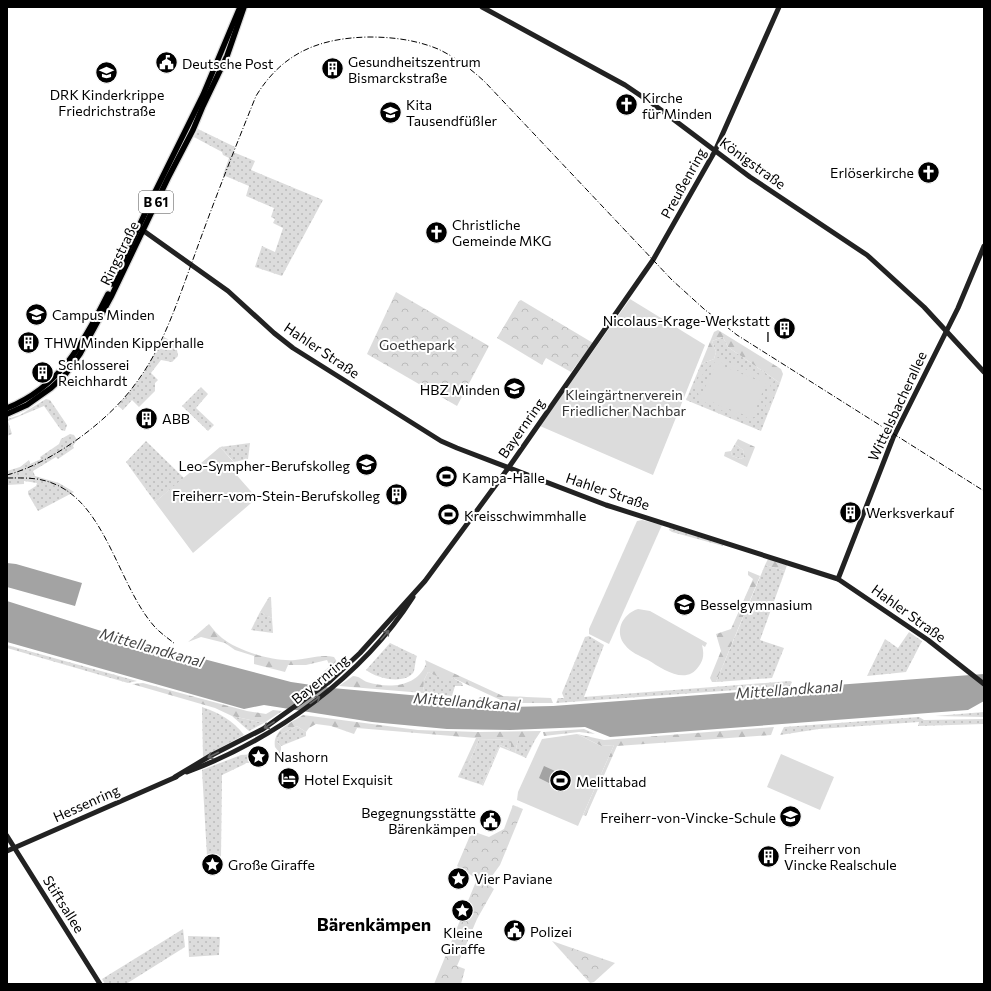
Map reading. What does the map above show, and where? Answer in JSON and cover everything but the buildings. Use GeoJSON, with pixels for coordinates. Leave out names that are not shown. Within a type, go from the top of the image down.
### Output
{"type":"FeatureCollection","features":[{"type":"Feature","properties":{"kind":"main road","name":"Ringstraße"},"geometry":{"type":"LineString","coordinates":[[7,414],[27,405],[57,384],[72,364],[103,311],[203,95],[240,7]]}},
{"type":"Feature","properties":{"kind":"main road","name":"Ringstraße"},"geometry":{"type":"LineString","coordinates":[[7,408],[35,393],[69,362],[83,340],[189,138],[224,64],[244,7]]}},
{"type":"Feature","properties":{"kind":"street","name":"Königstraße"},"geometry":{"type":"LineString","coordinates":[[482,7],[625,85],[653,104],[750,178],[867,255],[924,307],[984,372]]}},
{"type":"Feature","properties":{"kind":"street","name":"Preußenring"},"geometry":{"type":"LineString","coordinates":[[640,280],[715,151],[779,7]]}},
{"type":"Feature","properties":{"kind":"street","name":"Hahler Straße"},"geometry":{"type":"LineString","coordinates":[[140,229],[234,296],[274,333],[293,348],[441,441],[606,505],[838,579],[924,637],[984,684]]}},
{"type":"Feature","properties":{"kind":"street","name":"Wittelsbacherallee"},"geometry":{"type":"LineString","coordinates":[[838,579],[892,438],[946,331],[984,246]]}},
{"type":"Feature","properties":{"kind":"street","name":"Bayernring"},"geometry":{"type":"LineString","coordinates":[[256,736],[292,716],[337,683],[384,637],[401,616],[419,588],[509,467],[640,280]]}},
{"type":"Feature","properties":{"kind":"street","name":"Bayernring"},"geometry":{"type":"LineString","coordinates":[[256,736],[329,682],[360,653],[419,588]]}},
{"type":"Feature","properties":{"kind":"street","name":"Hessenring"},"geometry":{"type":"LineString","coordinates":[[7,851],[175,777],[210,756],[256,736]]}},
{"type":"Feature","properties":{"kind":"street","name":"Stiftsallee"},"geometry":{"type":"LineString","coordinates":[[7,836],[100,984]]}},
{"type":"Feature","properties":{"kind":"green space"},"geometry":{"type":"Polygon","coordinates":[[[198,129],[235,147],[233,152],[255,161],[251,170],[323,200],[282,276],[255,267],[262,246],[275,252],[283,228],[273,223],[275,219],[271,217],[274,208],[246,196],[249,186],[223,175],[229,158],[223,155],[222,152],[194,137],[198,129]]]}},
{"type":"Feature","properties":{"kind":"green space","name":"Goethepark"},"geometry":{"type":"Polygon","coordinates":[[[396,292],[489,346],[457,406],[367,354],[396,292]]]}},
{"type":"Feature","properties":{"kind":"green space","name":"Kleingärtnerverein Friedlicher Nachbar"},"geometry":{"type":"Polygon","coordinates":[[[630,299],[705,345],[653,475],[540,426],[630,299]]]}},
{"type":"Feature","properties":{"kind":"green space"},"geometry":{"type":"Polygon","coordinates":[[[521,300],[593,343],[571,372],[546,358],[542,365],[497,338],[521,300]]]}},
{"type":"Feature","properties":{"kind":"green space"},"geometry":{"type":"Polygon","coordinates":[[[718,330],[781,369],[783,374],[780,383],[728,347],[723,337],[712,341],[716,352],[714,359],[701,364],[714,332],[718,330]]]}},
{"type":"Feature","properties":{"kind":"green space"},"geometry":{"type":"Polygon","coordinates":[[[164,337],[176,344],[178,356],[172,362],[161,360],[151,373],[158,380],[155,383],[155,391],[139,407],[132,400],[123,410],[118,406],[142,376],[164,337]]]}},
{"type":"Feature","properties":{"kind":"green space"},"geometry":{"type":"Polygon","coordinates":[[[723,337],[728,347],[780,383],[761,431],[686,400],[701,364],[714,359],[716,352],[712,341],[723,337]]]}},
{"type":"Feature","properties":{"kind":"green space"},"geometry":{"type":"Polygon","coordinates":[[[716,357],[774,381],[770,384],[771,393],[767,408],[758,419],[750,421],[737,417],[704,402],[700,398],[697,388],[698,378],[706,365],[716,357]],[[716,362],[707,367],[700,381],[699,387],[701,396],[716,363],[766,384],[752,418],[702,398],[750,419],[760,415],[768,400],[769,394],[767,384],[722,363],[716,362]]]}},
{"type":"Feature","properties":{"kind":"green space"},"geometry":{"type":"Polygon","coordinates":[[[201,387],[208,394],[196,408],[214,425],[208,431],[182,406],[201,387]]]}},
{"type":"Feature","properties":{"kind":"green space"},"geometry":{"type":"Polygon","coordinates":[[[46,399],[50,400],[67,425],[65,431],[61,430],[44,406],[8,421],[12,434],[7,436],[7,419],[20,415],[46,399]]]}},
{"type":"Feature","properties":{"kind":"green space"},"geometry":{"type":"Polygon","coordinates":[[[70,434],[74,435],[77,440],[73,446],[74,448],[58,459],[56,457],[33,471],[35,476],[59,483],[74,492],[38,511],[28,494],[28,491],[36,486],[37,483],[24,481],[24,484],[7,485],[7,471],[20,467],[29,460],[30,464],[41,459],[40,457],[59,444],[61,439],[70,434]]]}},
{"type":"Feature","properties":{"kind":"green space"},"geometry":{"type":"Polygon","coordinates":[[[738,439],[755,447],[747,467],[724,456],[725,452],[731,451],[732,456],[741,459],[744,457],[743,450],[735,444],[738,439]]]}},
{"type":"Feature","properties":{"kind":"green space"},"geometry":{"type":"Polygon","coordinates":[[[146,441],[184,478],[155,502],[126,462],[146,441]]]}},
{"type":"Feature","properties":{"kind":"green space"},"geometry":{"type":"Polygon","coordinates":[[[250,443],[248,459],[234,462],[220,447],[250,443]]]}},
{"type":"Feature","properties":{"kind":"green space"},"geometry":{"type":"Polygon","coordinates":[[[735,444],[743,450],[744,457],[741,459],[732,456],[731,451],[735,444]]]}},
{"type":"Feature","properties":{"kind":"green space"},"geometry":{"type":"Polygon","coordinates":[[[220,447],[238,467],[233,471],[257,498],[193,553],[155,502],[220,447]]]}},
{"type":"Feature","properties":{"kind":"green space"},"geometry":{"type":"Polygon","coordinates":[[[642,520],[662,525],[609,644],[589,634],[589,629],[637,521],[642,520]]]}},
{"type":"Feature","properties":{"kind":"green space"},"geometry":{"type":"Polygon","coordinates":[[[670,527],[723,546],[672,532],[669,530],[670,527]]]}},
{"type":"Feature","properties":{"kind":"green space"},"geometry":{"type":"Polygon","coordinates":[[[768,559],[787,565],[785,571],[765,565],[768,559]]]}},
{"type":"Feature","properties":{"kind":"green space"},"geometry":{"type":"Polygon","coordinates":[[[765,565],[785,571],[760,640],[784,648],[772,678],[716,682],[765,565]]]}},
{"type":"Feature","properties":{"kind":"green space"},"geometry":{"type":"Polygon","coordinates":[[[748,571],[760,576],[716,682],[712,682],[710,678],[721,651],[716,634],[731,629],[753,579],[748,575],[748,571]]]}},
{"type":"Feature","properties":{"kind":"green space"},"geometry":{"type":"Polygon","coordinates":[[[269,597],[271,597],[272,618],[260,612],[269,597]]]}},
{"type":"Feature","properties":{"kind":"green space"},"geometry":{"type":"Polygon","coordinates":[[[638,609],[650,611],[707,643],[705,647],[702,645],[703,658],[694,672],[688,675],[674,674],[635,654],[627,647],[620,635],[621,624],[632,611],[638,609]]]}},
{"type":"Feature","properties":{"kind":"green space"},"geometry":{"type":"Polygon","coordinates":[[[260,612],[272,618],[273,633],[251,630],[260,612]]]}},
{"type":"Feature","properties":{"kind":"green space"},"geometry":{"type":"Polygon","coordinates":[[[209,624],[229,643],[257,655],[286,660],[329,656],[334,657],[339,665],[338,669],[319,685],[319,677],[330,666],[327,660],[306,665],[288,665],[285,672],[254,664],[254,656],[235,650],[225,643],[201,637],[188,642],[209,624]]]}},
{"type":"Feature","properties":{"kind":"green space"},"geometry":{"type":"Polygon","coordinates":[[[909,632],[922,641],[906,672],[867,676],[885,639],[898,648],[909,632]]]}},
{"type":"Feature","properties":{"kind":"green space"},"geometry":{"type":"Polygon","coordinates":[[[589,636],[604,645],[584,697],[792,682],[790,686],[556,703],[558,698],[564,698],[562,693],[585,637],[589,636]]]}},
{"type":"Feature","properties":{"kind":"green space"},"geometry":{"type":"Polygon","coordinates":[[[390,643],[417,656],[414,672],[409,677],[403,679],[383,678],[366,670],[390,643]]]}},
{"type":"Feature","properties":{"kind":"green space"},"geometry":{"type":"Polygon","coordinates":[[[7,645],[137,681],[128,683],[7,648],[7,645]]]}},
{"type":"Feature","properties":{"kind":"green space"},"geometry":{"type":"Polygon","coordinates":[[[425,660],[503,696],[551,698],[553,703],[507,703],[453,678],[448,681],[428,672],[424,680],[423,693],[339,686],[353,676],[359,677],[367,682],[384,685],[409,682],[422,672],[426,664],[425,660]]]}},
{"type":"Feature","properties":{"kind":"green space"},"geometry":{"type":"Polygon","coordinates":[[[428,672],[448,680],[453,678],[462,683],[463,686],[455,686],[452,696],[423,693],[424,680],[428,672]]]}},
{"type":"Feature","properties":{"kind":"green space"},"geometry":{"type":"Polygon","coordinates":[[[143,683],[247,711],[266,714],[273,710],[282,711],[264,723],[232,716],[215,708],[132,684],[143,683]]]}},
{"type":"Feature","properties":{"kind":"green space"},"geometry":{"type":"Polygon","coordinates":[[[202,707],[225,718],[235,725],[244,735],[203,757],[202,707]]]}},
{"type":"Feature","properties":{"kind":"green space"},"geometry":{"type":"Polygon","coordinates":[[[984,712],[984,717],[935,716],[984,712]]]}},
{"type":"Feature","properties":{"kind":"green space"},"geometry":{"type":"Polygon","coordinates":[[[303,715],[418,730],[478,732],[541,731],[535,740],[518,740],[515,753],[500,747],[483,786],[482,785],[500,745],[511,750],[511,740],[479,739],[469,763],[465,762],[476,738],[357,728],[354,734],[331,726],[316,724],[309,728],[306,732],[297,726],[279,735],[277,742],[281,746],[281,755],[275,747],[276,736],[288,724],[303,715]]]}},
{"type":"Feature","properties":{"kind":"green space"},"geometry":{"type":"Polygon","coordinates":[[[232,716],[264,723],[249,731],[232,716]]]}},
{"type":"Feature","properties":{"kind":"green space"},"geometry":{"type":"Polygon","coordinates":[[[919,717],[924,720],[984,719],[984,724],[918,726],[919,722],[819,729],[780,735],[784,727],[919,717]]]}},
{"type":"Feature","properties":{"kind":"green space"},"geometry":{"type":"Polygon","coordinates":[[[297,726],[306,732],[306,736],[281,746],[277,742],[279,735],[297,726]]]}},
{"type":"Feature","properties":{"kind":"green space"},"geometry":{"type":"Polygon","coordinates":[[[774,727],[771,735],[617,746],[586,816],[583,815],[614,745],[601,746],[577,734],[604,740],[774,727]]]}},
{"type":"Feature","properties":{"kind":"green space"},"geometry":{"type":"Polygon","coordinates":[[[584,729],[595,734],[579,732],[544,736],[543,732],[584,729]]]}},
{"type":"Feature","properties":{"kind":"green space","name":"Melittabad"},"geometry":{"type":"Polygon","coordinates":[[[577,734],[601,746],[614,745],[578,826],[517,800],[518,792],[542,739],[577,734]]]}},
{"type":"Feature","properties":{"kind":"green space"},"geometry":{"type":"Polygon","coordinates":[[[479,739],[512,740],[511,750],[500,745],[482,785],[458,777],[465,762],[469,763],[479,739]]]}},
{"type":"Feature","properties":{"kind":"green space"},"geometry":{"type":"Polygon","coordinates":[[[518,740],[535,740],[526,758],[515,753],[518,740]]]}},
{"type":"Feature","properties":{"kind":"green space"},"geometry":{"type":"Polygon","coordinates":[[[255,754],[255,763],[246,763],[222,775],[221,856],[207,856],[202,770],[241,755],[255,754]]]}},
{"type":"Feature","properties":{"kind":"green space"},"geometry":{"type":"Polygon","coordinates":[[[781,754],[834,777],[820,810],[767,787],[781,754]]]}},
{"type":"Feature","properties":{"kind":"green space"},"geometry":{"type":"Polygon","coordinates":[[[513,805],[523,809],[500,865],[487,883],[494,889],[477,919],[457,966],[465,969],[461,984],[434,984],[477,879],[457,866],[472,831],[489,837],[504,829],[513,805]]]}},
{"type":"Feature","properties":{"kind":"green space"},"geometry":{"type":"Polygon","coordinates":[[[183,929],[185,947],[126,984],[105,984],[102,979],[183,929]]]}},
{"type":"Feature","properties":{"kind":"green space"},"geometry":{"type":"Polygon","coordinates":[[[188,936],[220,937],[219,955],[189,957],[188,936]]]}},
{"type":"Feature","properties":{"kind":"green space"},"geometry":{"type":"Polygon","coordinates":[[[552,941],[615,963],[594,982],[590,983],[552,941]]]}},
{"type":"Feature","properties":{"kind":"water"},"geometry":{"type":"Polygon","coordinates":[[[7,563],[16,564],[82,583],[75,606],[7,587],[7,563]]]}},
{"type":"Feature","properties":{"kind":"water","name":"Mittellandkanal"},"geometry":{"type":"Polygon","coordinates":[[[7,601],[120,637],[291,682],[332,688],[477,701],[480,697],[502,707],[553,706],[984,674],[984,701],[968,710],[610,737],[585,727],[510,730],[447,729],[372,722],[264,705],[244,709],[7,642],[7,601]]]}},
{"type":"Feature","properties":{"kind":"water"},"geometry":{"type":"Polygon","coordinates":[[[544,766],[555,771],[549,783],[539,778],[544,766]]]}},
{"type":"Feature","properties":{"kind":"railway"},"geometry":{"type":"LineString","coordinates":[[7,475],[42,461],[78,439],[111,412],[125,397],[146,369],[163,337],[177,304],[217,194],[256,96],[278,68],[304,50],[334,40],[378,37],[396,38],[430,46],[451,56],[468,68],[485,82],[672,280],[704,309],[737,335],[984,491]]}},
{"type":"Feature","properties":{"kind":"railway"},"geometry":{"type":"LineString","coordinates":[[7,478],[35,479],[52,483],[70,493],[86,508],[99,526],[141,609],[156,629],[175,644]]}},
{"type":"Feature","properties":{"kind":"place","name":"Deutsche Post"},"geometry":{"type":"Point","coordinates":[166,63]}},
{"type":"Feature","properties":{"kind":"place","name":"Gesundheitszentrum Bismarckstraße"},"geometry":{"type":"Point","coordinates":[332,69]}},
{"type":"Feature","properties":{"kind":"place","name":"DRK Kinderkrippe Friedrichstraße"},"geometry":{"type":"Point","coordinates":[107,72]}},
{"type":"Feature","properties":{"kind":"place","name":"Kirche für Minden"},"geometry":{"type":"Point","coordinates":[626,105]}},
{"type":"Feature","properties":{"kind":"place","name":"Kita Tausendfüßler"},"geometry":{"type":"Point","coordinates":[390,112]}},
{"type":"Feature","properties":{"kind":"place","name":"Erlöserkirche"},"geometry":{"type":"Point","coordinates":[929,172]}},
{"type":"Feature","properties":{"kind":"place","name":"Christliche Gemeinde MKG"},"geometry":{"type":"Point","coordinates":[437,232]}},
{"type":"Feature","properties":{"kind":"place","name":"Campus Minden"},"geometry":{"type":"Point","coordinates":[36,314]}},
{"type":"Feature","properties":{"kind":"place","name":"Nicolaus-Krage-Werkstatt I"},"geometry":{"type":"Point","coordinates":[785,328]}},
{"type":"Feature","properties":{"kind":"place","name":"THW Minden Kipperhalle"},"geometry":{"type":"Point","coordinates":[29,342]}},
{"type":"Feature","properties":{"kind":"place","name":"Schlosserei Reichhardt"},"geometry":{"type":"Point","coordinates":[43,372]}},
{"type":"Feature","properties":{"kind":"place","name":"HBZ Minden"},"geometry":{"type":"Point","coordinates":[515,389]}},
{"type":"Feature","properties":{"kind":"place","name":"ABB"},"geometry":{"type":"Point","coordinates":[147,418]}},
{"type":"Feature","properties":{"kind":"place","name":"Leo-Sympher-Berufskolleg"},"geometry":{"type":"Point","coordinates":[366,465]}},
{"type":"Feature","properties":{"kind":"place","name":"Kampa-Halle"},"geometry":{"type":"Point","coordinates":[447,477]}},
{"type":"Feature","properties":{"kind":"place","name":"Freiherr-vom-Stein-Berufskolleg"},"geometry":{"type":"Point","coordinates":[396,495]}},
{"type":"Feature","properties":{"kind":"place","name":"Werksverkauf"},"geometry":{"type":"Point","coordinates":[851,512]}},
{"type":"Feature","properties":{"kind":"place","name":"Kreisschwimmhalle"},"geometry":{"type":"Point","coordinates":[449,515]}},
{"type":"Feature","properties":{"kind":"place","name":"Besselgymnasium"},"geometry":{"type":"Point","coordinates":[684,604]}},
{"type":"Feature","properties":{"kind":"place","name":"Nashorn"},"geometry":{"type":"Point","coordinates":[259,756]}},
{"type":"Feature","properties":{"kind":"place","name":"Hotel Exquisit"},"geometry":{"type":"Point","coordinates":[289,779]}},
{"type":"Feature","properties":{"kind":"place","name":"Melittabad"},"geometry":{"type":"Point","coordinates":[561,781]}},
{"type":"Feature","properties":{"kind":"place","name":"Freiherr-von-Vincke-Schule"},"geometry":{"type":"Point","coordinates":[791,817]}},
{"type":"Feature","properties":{"kind":"place","name":"Begegnungsstätte Bärenkämpen"},"geometry":{"type":"Point","coordinates":[491,820]}},
{"type":"Feature","properties":{"kind":"place","name":"Freiherr von Vincke Realschule"},"geometry":{"type":"Point","coordinates":[769,856]}},
{"type":"Feature","properties":{"kind":"place","name":"Große Giraffe"},"geometry":{"type":"Point","coordinates":[213,864]}},
{"type":"Feature","properties":{"kind":"place","name":"Vier Paviane"},"geometry":{"type":"Point","coordinates":[458,878]}},
{"type":"Feature","properties":{"kind":"place","name":"Kleine Giraffe"},"geometry":{"type":"Point","coordinates":[463,910]}},
{"type":"Feature","properties":{"kind":"place","name":"Polizei"},"geometry":{"type":"Point","coordinates":[515,931]}},
{"type":"Feature","properties":{"kind":"district","name":"Bärenkämpen"},"geometry":{"type":"Point","coordinates":[374,924]}}]}
